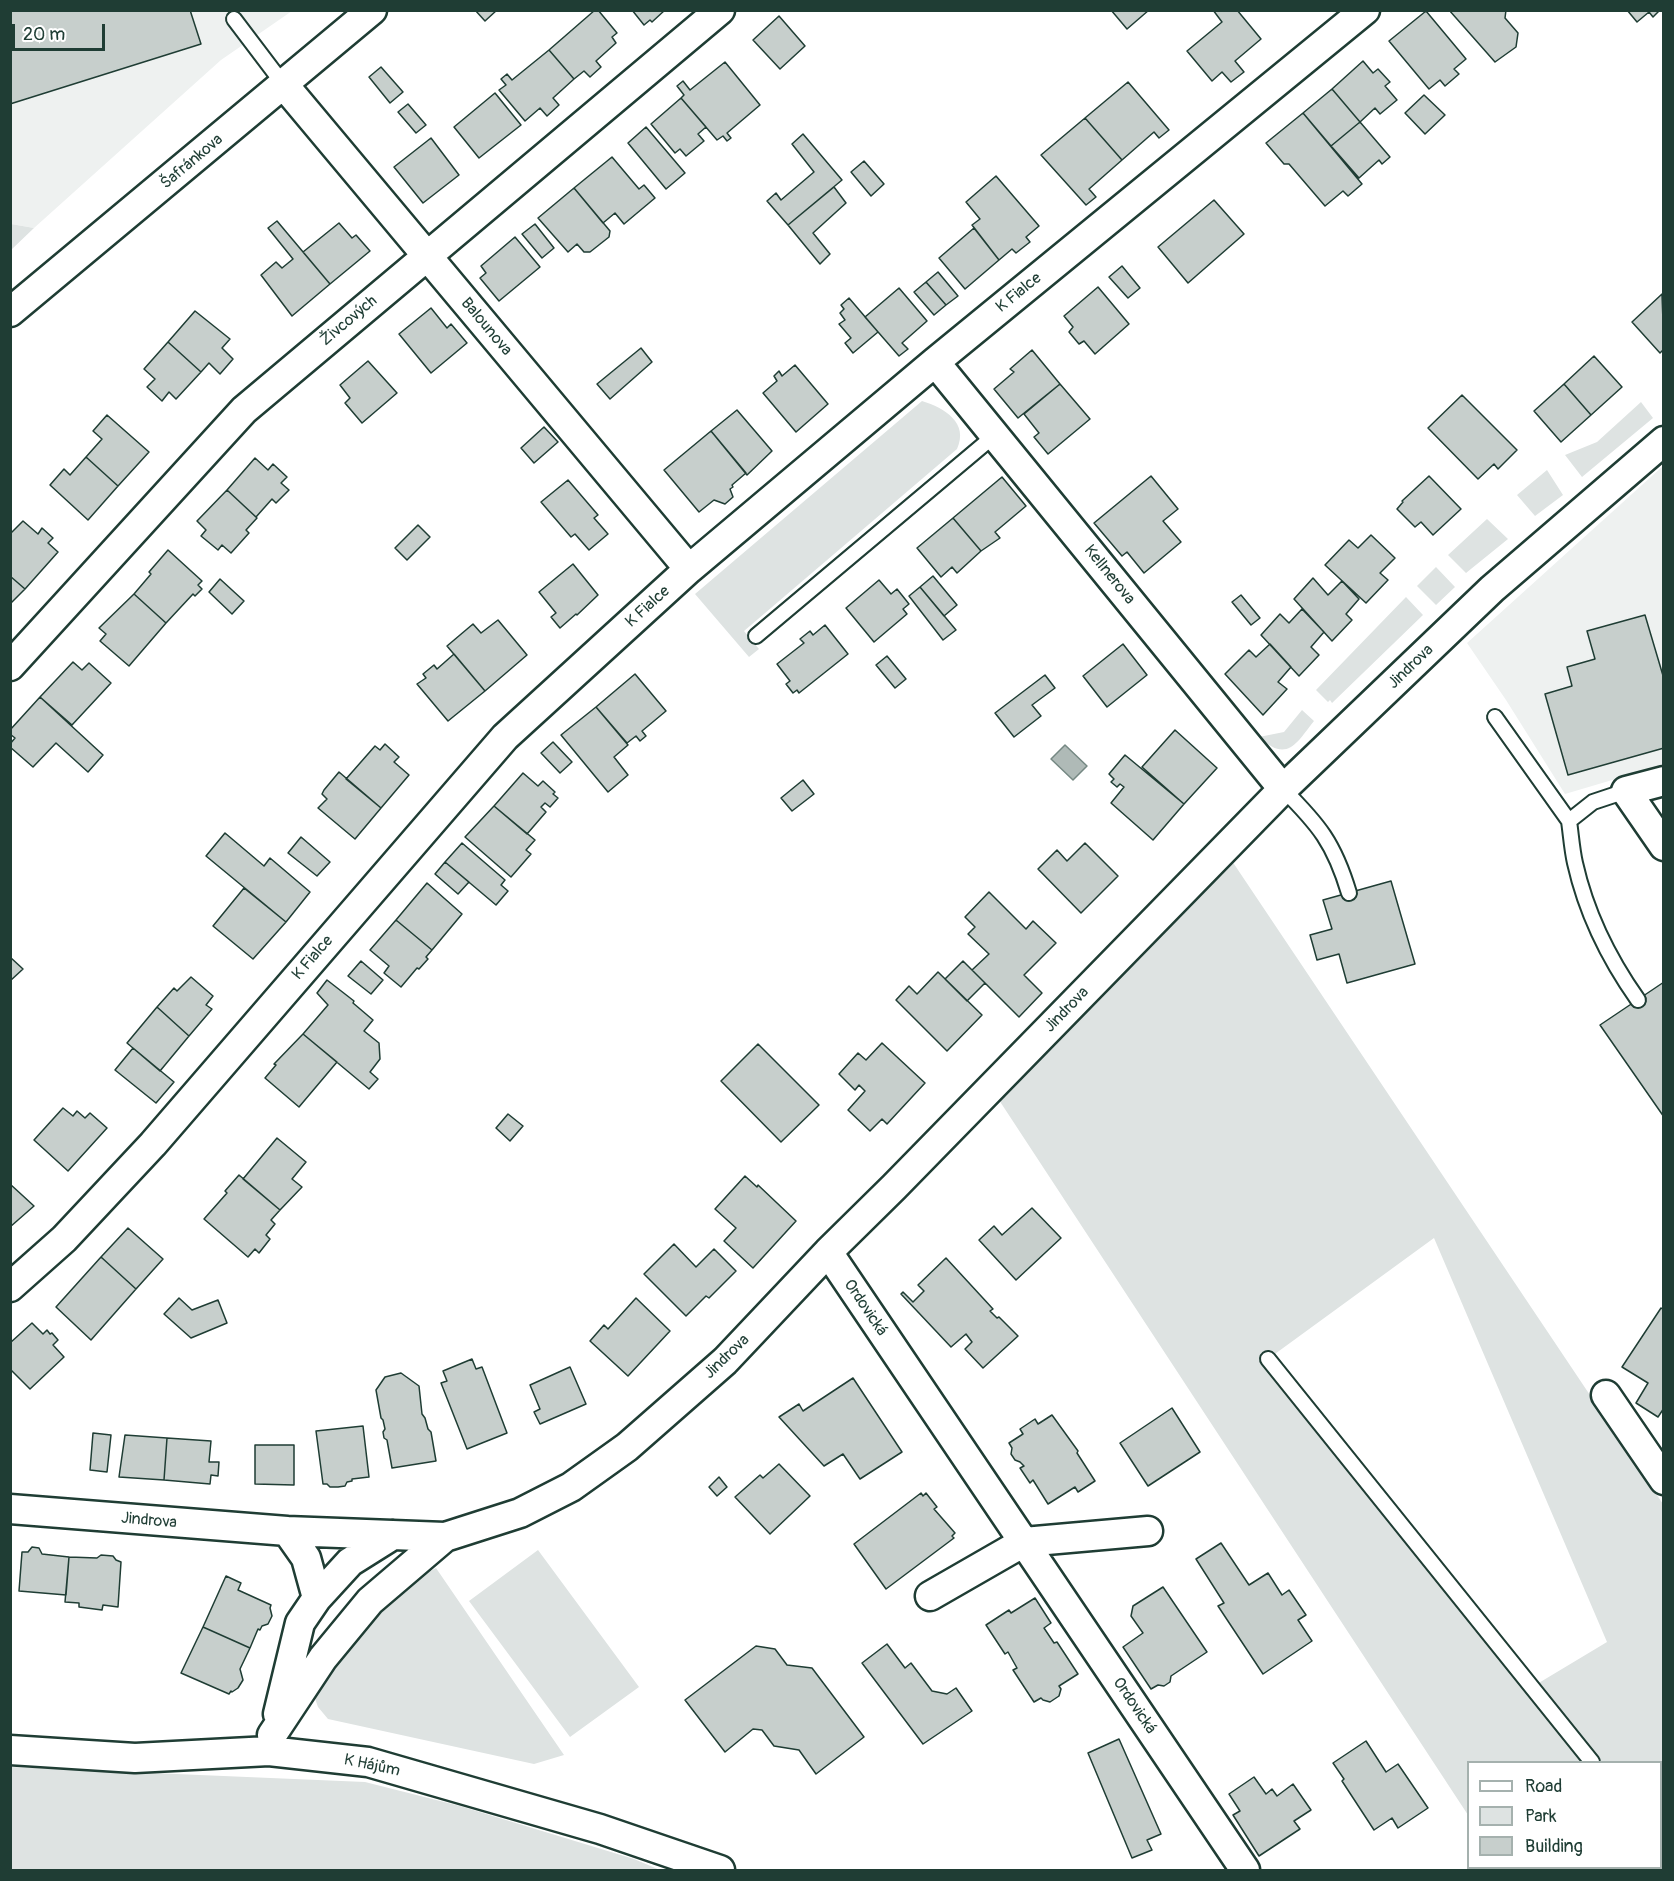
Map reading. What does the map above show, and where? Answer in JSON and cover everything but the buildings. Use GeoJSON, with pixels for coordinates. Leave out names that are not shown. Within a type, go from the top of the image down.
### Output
{"type":"FeatureCollection","features":[{"type":"Feature","properties":{"kind":"street","name":"Šafránkova"},"geometry":{"type":"LineString","coordinates":[[10,312],[372,10]]}},
{"type":"Feature","properties":{"kind":"street","name":"Živcových"},"geometry":{"type":"LineString","coordinates":[[10,666],[244,410],[720,10]]}},
{"type":"Feature","properties":{"kind":"street","name":"K Fialce"},"geometry":{"type":"LineString","coordinates":[[10,1287],[64,1239],[153,1144],[505,737],[689,569],[935,362],[1365,10]]}},
{"type":"Feature","properties":{"kind":"street","name":"Balounova"},"geometry":{"type":"LineString","coordinates":[[284,85],[689,569]]}},
{"type":"Feature","properties":{"kind":"street","name":"Kellnerova"},"geometry":{"type":"LineString","coordinates":[[935,362],[1283,789]]}},
{"type":"Feature","properties":{"kind":"street","name":"Jindrova"},"geometry":{"type":"LineString","coordinates":[[10,1509],[247,1529],[445,1537],[520,1513],[571,1486],[627,1447],[725,1361],[828,1252],[1283,789],[1492,590],[1664,441]]}},
{"type":"Feature","properties":{"kind":"street"},"geometry":{"type":"LineString","coordinates":[[1664,781],[1626,791],[1664,846]]}},
{"type":"Feature","properties":{"kind":"street","name":"Ordovická"},"geometry":{"type":"LineString","coordinates":[[828,1252],[1245,1870]]}},
{"type":"Feature","properties":{"kind":"street"},"geometry":{"type":"LineString","coordinates":[[1606,1395],[1664,1480]]}},
{"type":"Feature","properties":{"kind":"street"},"geometry":{"type":"LineString","coordinates":[[287,1531],[306,1558],[316,1598]]}},
{"type":"Feature","properties":{"kind":"street"},"geometry":{"type":"LineString","coordinates":[[930,1596],[1024,1542],[1148,1531]]}},
{"type":"Feature","properties":{"kind":"street"},"geometry":{"type":"LineString","coordinates":[[271,1743],[300,1623],[316,1598],[350,1562],[393,1535]]}},
{"type":"Feature","properties":{"kind":"street","name":"Jindrova"},"geometry":{"type":"LineString","coordinates":[[271,1743],[323,1658],[370,1601],[445,1537]]}},
{"type":"Feature","properties":{"kind":"street","name":"K Hájům"},"geometry":{"type":"LineString","coordinates":[[10,1750],[135,1758],[271,1743],[368,1762],[600,1829],[720,1870]]}},
{"type":"Feature","properties":{"kind":"lane"},"geometry":{"type":"LineString","coordinates":[[234,20],[284,85]]}},
{"type":"Feature","properties":{"kind":"lane"},"geometry":{"type":"LineString","coordinates":[[756,636],[995,435]]}},
{"type":"Feature","properties":{"kind":"lane"},"geometry":{"type":"LineString","coordinates":[[1495,717],[1569,821],[1575,863],[1590,913],[1626,982],[1638,1000]]}},
{"type":"Feature","properties":{"kind":"lane"},"geometry":{"type":"LineString","coordinates":[[1283,789],[1322,830],[1335,852],[1349,893]]}},
{"type":"Feature","properties":{"kind":"lane"},"geometry":{"type":"LineString","coordinates":[[1569,821],[1593,802],[1626,791]]}},
{"type":"Feature","properties":{"kind":"lane"},"geometry":{"type":"LineString","coordinates":[[1268,1359],[1591,1761]]}},
{"type":"Feature","properties":{"kind":"shaded area"},"geometry":{"type":"Polygon","coordinates":[[[11,11],[292,11],[221,60],[34,228],[11,224],[11,11]]]}},
{"type":"Feature","properties":{"kind":"shaded area"},"geometry":{"type":"Polygon","coordinates":[[[1663,466],[1663,765],[1565,794],[1467,643],[1663,466]]]}},
{"type":"Feature","properties":{"kind":"shaded area"},"geometry":{"type":"Polygon","coordinates":[[[1065,745],[1087,766],[1073,780],[1051,759],[1065,745]]]}},
{"type":"Feature","properties":{"kind":"green space"},"geometry":{"type":"Polygon","coordinates":[[[10,224],[34,228],[11,250],[10,224]]]}},
{"type":"Feature","properties":{"kind":"green space"},"geometry":{"type":"Polygon","coordinates":[[[922,401],[939,408],[953,418],[960,432],[957,449],[744,631],[759,649],[749,657],[695,594],[922,401]]]}},
{"type":"Feature","properties":{"kind":"green space"},"geometry":{"type":"Polygon","coordinates":[[[1641,402],[1653,418],[1582,477],[1565,455],[1597,442],[1641,402]]]}},
{"type":"Feature","properties":{"kind":"green space"},"geometry":{"type":"Polygon","coordinates":[[[1547,470],[1563,495],[1535,516],[1517,495],[1547,470]]]}},
{"type":"Feature","properties":{"kind":"green space"},"geometry":{"type":"Polygon","coordinates":[[[1487,519],[1508,539],[1466,573],[1448,555],[1487,519]]]}},
{"type":"Feature","properties":{"kind":"green space"},"geometry":{"type":"Polygon","coordinates":[[[1436,567],[1455,587],[1436,605],[1417,586],[1436,567]]]}},
{"type":"Feature","properties":{"kind":"green space"},"geometry":{"type":"Polygon","coordinates":[[[1406,597],[1423,615],[1332,703],[1330,700],[1328,702],[1316,690],[1406,597]]]}},
{"type":"Feature","properties":{"kind":"green space"},"geometry":{"type":"Polygon","coordinates":[[[1302,710],[1314,721],[1302,737],[1290,747],[1277,749],[1259,737],[1284,732],[1302,710]]]}},
{"type":"Feature","properties":{"kind":"green space"},"geometry":{"type":"Polygon","coordinates":[[[1232,861],[1663,1504],[1663,1829],[1662,1761],[1467,1761],[1467,1813],[999,1100],[1232,861]],[[1434,1238],[1268,1359],[1532,1687],[1607,1642],[1434,1238]]]}},
{"type":"Feature","properties":{"kind":"green space"},"geometry":{"type":"Polygon","coordinates":[[[538,1550],[639,1687],[570,1737],[469,1601],[538,1550]]]}},
{"type":"Feature","properties":{"kind":"green space"},"geometry":{"type":"Polygon","coordinates":[[[436,1568],[564,1755],[534,1764],[328,1719],[318,1707],[312,1690],[385,1597],[436,1568]]]}},
{"type":"Feature","properties":{"kind":"green space"},"geometry":{"type":"Polygon","coordinates":[[[11,1767],[365,1782],[460,1806],[634,1859],[660,1870],[11,1870],[11,1767]]]}}]}
